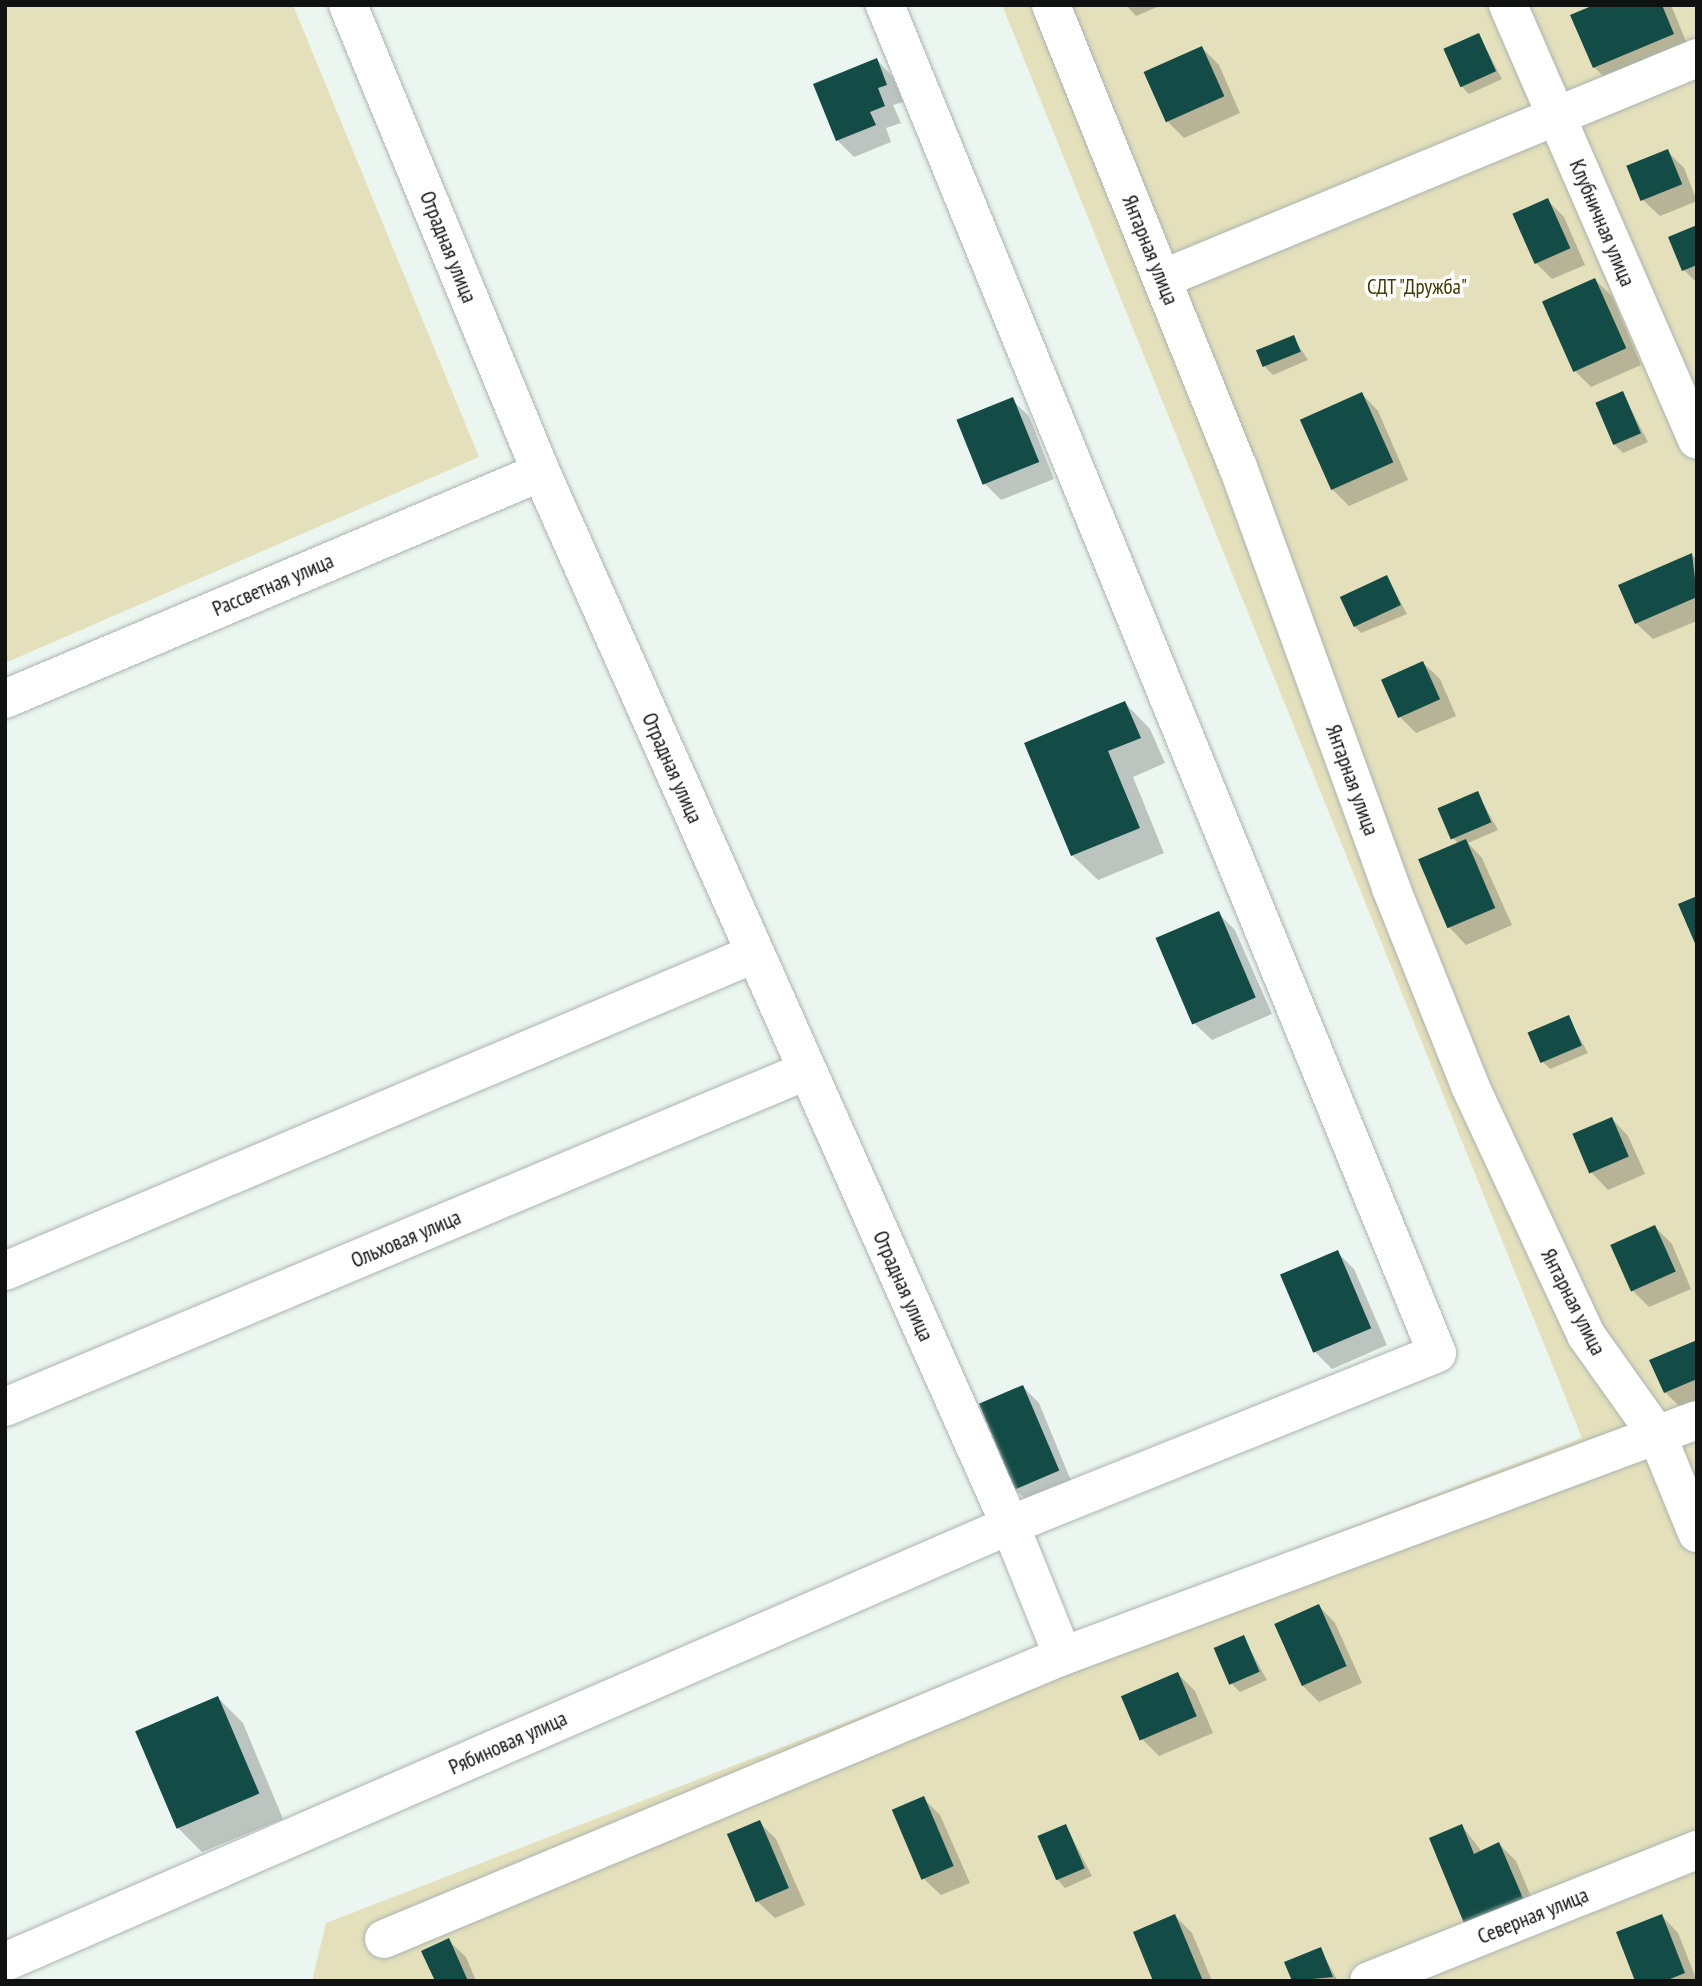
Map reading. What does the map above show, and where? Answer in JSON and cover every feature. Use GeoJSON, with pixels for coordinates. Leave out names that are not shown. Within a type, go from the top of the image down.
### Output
{"type":"FeatureCollection","features":[{"type":"Feature","properties":{"kind":"street","name":"Отрадная улица"},"geometry":{"type":"LineString","coordinates":[[348,5],[541,472],[1010,1525],[1063,1656]]}},
{"type":"Feature","properties":{"kind":"street","name":"Рябиновая улица"},"geometry":{"type":"LineString","coordinates":[[5,1962],[1010,1525],[1437,1353],[885,5]]}},
{"type":"Feature","properties":{"kind":"street","name":"Янтарная улица"},"geometry":{"type":"LineString","coordinates":[[1051,5],[1238,467],[1391,888],[1470,1086],[1586,1335],[1657,1435],[1697,1533]]}},
{"type":"Feature","properties":{"kind":"street","name":"Клубничная улица"},"geometry":{"type":"LineString","coordinates":[[1508,5],[1697,440]]}},
{"type":"Feature","properties":{"kind":"street"},"geometry":{"type":"LineString","coordinates":[[1162,279],[1697,58]]}},
{"type":"Feature","properties":{"kind":"street","name":"Рассветная улица"},"geometry":{"type":"LineString","coordinates":[[5,699],[541,472]]}},
{"type":"Feature","properties":{"kind":"street"},"geometry":{"type":"LineString","coordinates":[[5,1271],[754,954]]}},
{"type":"Feature","properties":{"kind":"street","name":"Ольховая улица"},"geometry":{"type":"LineString","coordinates":[[5,1407],[806,1070]]}},
{"type":"Feature","properties":{"kind":"street"},"geometry":{"type":"LineString","coordinates":[[384,1939],[1063,1656],[1697,1420]]}},
{"type":"Feature","properties":{"kind":"street","name":"Северная улица"},"geometry":{"type":"LineString","coordinates":[[1369,1981],[1697,1850]]}},
{"type":"Feature","properties":{"kind":"green space"},"geometry":{"type":"Polygon","coordinates":[[[5,5],[293,5],[479,457],[5,663],[5,5]]]}},
{"type":"Feature","properties":{"kind":"green space","name":"СДТ \"Дружба\""},"geometry":{"type":"Polygon","coordinates":[[[1002,5],[1697,5],[1697,1981],[312,1981],[326,1923],[1582,1438],[1002,5]]]}},
{"type":"Feature","properties":{"kind":"building"},"geometry":{"type":"Polygon","coordinates":[[[1594,5],[1662,5],[1674,34],[1593,68],[1570,15],[1594,5]]]}},
{"type":"Feature","properties":{"kind":"building"},"geometry":{"type":"Polygon","coordinates":[[[1479,33],[1496,71],[1460,87],[1443,49],[1479,33]]]}},
{"type":"Feature","properties":{"kind":"building"},"geometry":{"type":"Polygon","coordinates":[[[1202,46],[1224,96],[1166,122],[1144,72],[1202,46]]]}},
{"type":"Feature","properties":{"kind":"building"},"geometry":{"type":"Polygon","coordinates":[[[877,58],[887,85],[878,88],[885,106],[870,112],[876,125],[836,141],[813,84],[877,58]]]}},
{"type":"Feature","properties":{"kind":"building"},"geometry":{"type":"Polygon","coordinates":[[[1668,149],[1682,184],[1641,201],[1626,166],[1668,149]]]}},
{"type":"Feature","properties":{"kind":"building"},"geometry":{"type":"Polygon","coordinates":[[[1548,198],[1570,248],[1535,264],[1512,214],[1548,198]]]}},
{"type":"Feature","properties":{"kind":"building"},"geometry":{"type":"Polygon","coordinates":[[[1697,225],[1697,265],[1682,271],[1668,237],[1697,225]]]}},
{"type":"Feature","properties":{"kind":"building"},"geometry":{"type":"Polygon","coordinates":[[[1595,278],[1626,348],[1573,372],[1542,302],[1595,278]]]}},
{"type":"Feature","properties":{"kind":"building"},"geometry":{"type":"Polygon","coordinates":[[[1294,335],[1301,352],[1263,367],[1256,350],[1294,335]]]}},
{"type":"Feature","properties":{"kind":"building"},"geometry":{"type":"Polygon","coordinates":[[[1623,391],[1641,433],[1613,445],[1595,403],[1623,391]]]}},
{"type":"Feature","properties":{"kind":"building"},"geometry":{"type":"Polygon","coordinates":[[[1362,392],[1393,462],[1331,490],[1300,420],[1362,392]]]}},
{"type":"Feature","properties":{"kind":"building"},"geometry":{"type":"Polygon","coordinates":[[[1013,397],[1039,462],[983,485],[956,420],[1013,397]]]}},
{"type":"Feature","properties":{"kind":"building"},"geometry":{"type":"Polygon","coordinates":[[[1692,553],[1697,597],[1635,624],[1618,585],[1692,553]]]}},
{"type":"Feature","properties":{"kind":"building"},"geometry":{"type":"Polygon","coordinates":[[[1387,575],[1401,605],[1354,627],[1340,597],[1387,575]]]}},
{"type":"Feature","properties":{"kind":"building"},"geometry":{"type":"Polygon","coordinates":[[[1423,661],[1440,699],[1398,718],[1381,680],[1423,661]]]}},
{"type":"Feature","properties":{"kind":"building"},"geometry":{"type":"Polygon","coordinates":[[[1125,701],[1141,738],[1108,751],[1140,828],[1071,856],[1024,743],[1125,701]]]}},
{"type":"Feature","properties":{"kind":"building"},"geometry":{"type":"Polygon","coordinates":[[[1478,791],[1491,822],[1451,839],[1437,808],[1478,791]]]}},
{"type":"Feature","properties":{"kind":"building"},"geometry":{"type":"Polygon","coordinates":[[[1466,839],[1495,908],[1447,928],[1418,859],[1466,839]]]}},
{"type":"Feature","properties":{"kind":"building"},"geometry":{"type":"Polygon","coordinates":[[[1697,896],[1697,948],[1678,904],[1697,896]]]}},
{"type":"Feature","properties":{"kind":"building"},"geometry":{"type":"Polygon","coordinates":[[[1219,911],[1256,998],[1192,1024],[1155,938],[1219,911]]]}},
{"type":"Feature","properties":{"kind":"building"},"geometry":{"type":"Polygon","coordinates":[[[1569,1015],[1582,1045],[1540,1063],[1528,1033],[1569,1015]]]}},
{"type":"Feature","properties":{"kind":"building"},"geometry":{"type":"Polygon","coordinates":[[[1612,1117],[1629,1157],[1589,1173],[1572,1134],[1612,1117]]]}},
{"type":"Feature","properties":{"kind":"building"},"geometry":{"type":"Polygon","coordinates":[[[1655,1225],[1676,1272],[1631,1292],[1610,1245],[1655,1225]]]}},
{"type":"Feature","properties":{"kind":"building"},"geometry":{"type":"Polygon","coordinates":[[[1338,1250],[1371,1328],[1313,1353],[1280,1275],[1338,1250]]]}},
{"type":"Feature","properties":{"kind":"building"},"geometry":{"type":"Polygon","coordinates":[[[1697,1340],[1697,1379],[1664,1393],[1649,1360],[1697,1340]]]}},
{"type":"Feature","properties":{"kind":"building"},"geometry":{"type":"Polygon","coordinates":[[[1023,1385],[1059,1471],[1015,1489],[979,1404],[1023,1385]]]}},
{"type":"Feature","properties":{"kind":"building"},"geometry":{"type":"Polygon","coordinates":[[[1319,1604],[1347,1666],[1302,1686],[1274,1624],[1319,1604]]]}},
{"type":"Feature","properties":{"kind":"building"},"geometry":{"type":"Polygon","coordinates":[[[1244,1635],[1260,1672],[1229,1685],[1214,1648],[1244,1635]]]}},
{"type":"Feature","properties":{"kind":"building"},"geometry":{"type":"Polygon","coordinates":[[[1178,1672],[1197,1716],[1140,1740],[1121,1696],[1178,1672]]]}},
{"type":"Feature","properties":{"kind":"building"},"geometry":{"type":"Polygon","coordinates":[[[218,1696],[259,1794],[177,1829],[135,1731],[218,1696]]]}},
{"type":"Feature","properties":{"kind":"building"},"geometry":{"type":"Polygon","coordinates":[[[924,1796],[954,1866],[921,1880],[892,1810],[924,1796]]]}},
{"type":"Feature","properties":{"kind":"building"},"geometry":{"type":"Polygon","coordinates":[[[760,1820],[789,1888],[756,1902],[727,1834],[760,1820]]]}},
{"type":"Feature","properties":{"kind":"building"},"geometry":{"type":"Polygon","coordinates":[[[1066,1824],[1085,1868],[1056,1880],[1037,1836],[1066,1824]]]}},
{"type":"Feature","properties":{"kind":"building"},"geometry":{"type":"Polygon","coordinates":[[[1462,1824],[1474,1854],[1499,1842],[1525,1903],[1466,1928],[1429,1838],[1462,1824]]]}},
{"type":"Feature","properties":{"kind":"building"},"geometry":{"type":"Polygon","coordinates":[[[1175,1914],[1203,1981],[1153,1981],[1133,1932],[1175,1914]]]}},
{"type":"Feature","properties":{"kind":"building"},"geometry":{"type":"Polygon","coordinates":[[[1662,1914],[1685,1973],[1665,1981],[1635,1981],[1616,1932],[1662,1914]]]}},
{"type":"Feature","properties":{"kind":"building"},"geometry":{"type":"Polygon","coordinates":[[[449,1938],[468,1981],[435,1981],[421,1951],[449,1938]]]}},
{"type":"Feature","properties":{"kind":"building"},"geometry":{"type":"Polygon","coordinates":[[[1321,1947],[1333,1977],[1292,1981],[1284,1962],[1321,1947]]]}}]}
